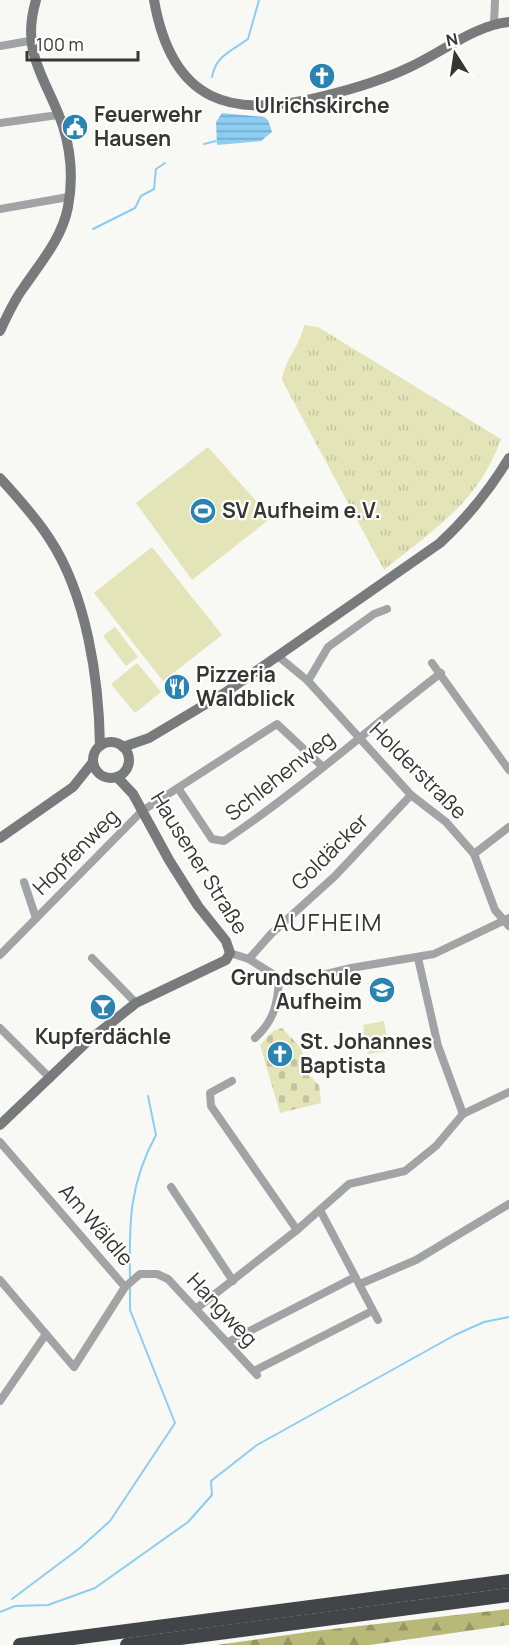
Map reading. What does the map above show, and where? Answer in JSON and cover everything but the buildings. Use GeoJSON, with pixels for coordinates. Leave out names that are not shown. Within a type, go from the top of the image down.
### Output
{"type":"FeatureCollection","features":[{"type":"Feature","properties":{"kind":"highway"},"geometry":{"type":"LineString","coordinates":[[20,1645],[414,1591],[509,1581]]}},
{"type":"Feature","properties":{"kind":"highway"},"geometry":{"type":"LineString","coordinates":[[127,1645],[509,1594]]}},
{"type":"Feature","properties":{"kind":"street"},"geometry":{"type":"LineString","coordinates":[[0,331],[23,287],[50,251],[64,220],[69,197],[69,156],[58,115],[29,41],[30,19],[36,0]]}},
{"type":"Feature","properties":{"kind":"street"},"geometry":{"type":"LineString","coordinates":[[154,0],[165,43],[183,72],[210,96],[223,102],[253,107],[290,105],[376,81],[410,67],[494,25],[509,22]]}},
{"type":"Feature","properties":{"kind":"street"},"geometry":{"type":"LineString","coordinates":[[494,25],[495,0]]}},
{"type":"Feature","properties":{"kind":"street"},"geometry":{"type":"LineString","coordinates":[[0,46],[29,41]]}},
{"type":"Feature","properties":{"kind":"street"},"geometry":{"type":"LineString","coordinates":[[0,123],[58,115]]}},
{"type":"Feature","properties":{"kind":"street"},"geometry":{"type":"LineString","coordinates":[[0,209],[69,197]]}},
{"type":"Feature","properties":{"kind":"street"},"geometry":{"type":"LineString","coordinates":[[100,718],[112,742],[123,747],[149,738],[279,657],[440,543],[474,509],[509,458]]}},
{"type":"Feature","properties":{"kind":"street"},"geometry":{"type":"LineString","coordinates":[[0,478],[34,516],[61,561],[87,633],[100,718],[100,746],[93,762],[73,787]]}},
{"type":"Feature","properties":{"kind":"street"},"geometry":{"type":"LineString","coordinates":[[308,681],[328,648],[374,614],[387,609]]}},
{"type":"Feature","properties":{"kind":"street","name":"Holderstraße"},"geometry":{"type":"LineString","coordinates":[[279,657],[308,681],[411,795],[446,822],[474,854],[495,910],[507,922]]}},
{"type":"Feature","properties":{"kind":"street"},"geometry":{"type":"LineString","coordinates":[[432,663],[509,770]]}},
{"type":"Feature","properties":{"kind":"street","name":"Schlehenweg"},"geometry":{"type":"LineString","coordinates":[[178,788],[212,839],[224,841],[276,806],[358,737],[441,674]]}},
{"type":"Feature","properties":{"kind":"street","name":"Hopfenweg"},"geometry":{"type":"LineString","coordinates":[[0,955],[142,811],[277,724],[323,767]]}},
{"type":"Feature","properties":{"kind":"street"},"geometry":{"type":"LineString","coordinates":[[0,838],[73,787],[124,768],[149,738]]}},
{"type":"Feature","properties":{"kind":"street"},"geometry":{"type":"LineString","coordinates":[[100,746],[112,742]]}},
{"type":"Feature","properties":{"kind":"street"},"geometry":{"type":"LineString","coordinates":[[123,747],[124,768]]}},
{"type":"Feature","properties":{"kind":"street"},"geometry":{"type":"LineString","coordinates":[[93,762],[96,770],[104,776]]}},
{"type":"Feature","properties":{"kind":"street","name":"Hausener Straße"},"geometry":{"type":"LineString","coordinates":[[124,768],[133,794],[169,860],[198,906],[226,941],[230,953]]}},
{"type":"Feature","properties":{"kind":"street","name":"Goldäcker"},"geometry":{"type":"LineString","coordinates":[[249,959],[271,934],[335,876],[411,795]]}},
{"type":"Feature","properties":{"kind":"street"},"geometry":{"type":"LineString","coordinates":[[474,854],[509,827]]}},
{"type":"Feature","properties":{"kind":"street","name":"Hopfenweg"},"geometry":{"type":"LineString","coordinates":[[24,882],[36,918]]}},
{"type":"Feature","properties":{"kind":"street"},"geometry":{"type":"LineString","coordinates":[[0,1125],[50,1077],[136,1003],[226,960],[230,953],[249,959],[279,978],[302,980],[351,968],[418,958],[452,947],[507,922]]}},
{"type":"Feature","properties":{"kind":"street"},"geometry":{"type":"LineString","coordinates":[[92,958],[136,1003]]}},
{"type":"Feature","properties":{"kind":"street"},"geometry":{"type":"LineString","coordinates":[[418,958],[438,1046],[463,1114]]}},
{"type":"Feature","properties":{"kind":"street"},"geometry":{"type":"LineString","coordinates":[[255,1038],[270,1022],[275,1011],[279,978]]}},
{"type":"Feature","properties":{"kind":"street"},"geometry":{"type":"LineString","coordinates":[[0,1028],[50,1077]]}},
{"type":"Feature","properties":{"kind":"street"},"geometry":{"type":"LineString","coordinates":[[232,1082],[210,1093],[211,1106],[262,1184],[297,1230]]}},
{"type":"Feature","properties":{"kind":"street"},"geometry":{"type":"LineString","coordinates":[[197,1308],[297,1230],[349,1184],[405,1171],[436,1146],[463,1114],[509,1092]]}},
{"type":"Feature","properties":{"kind":"street","name":"Am Wäldle"},"geometry":{"type":"LineString","coordinates":[[0,1142],[125,1287],[74,1367],[46,1334]]}},
{"type":"Feature","properties":{"kind":"street"},"geometry":{"type":"LineString","coordinates":[[171,1187],[233,1281]]}},
{"type":"Feature","properties":{"kind":"street"},"geometry":{"type":"LineString","coordinates":[[228,1342],[358,1281],[416,1260],[509,1204]]}},
{"type":"Feature","properties":{"kind":"street"},"geometry":{"type":"LineString","coordinates":[[320,1210],[378,1320]]}},
{"type":"Feature","properties":{"kind":"street","name":"Hangweg"},"geometry":{"type":"LineString","coordinates":[[125,1287],[141,1274],[157,1274],[178,1287],[256,1373],[372,1311]]}},
{"type":"Feature","properties":{"kind":"street"},"geometry":{"type":"LineString","coordinates":[[0,1280],[46,1334],[0,1401]]}},
{"type":"Feature","properties":{"kind":"green space"},"geometry":{"type":"Polygon","coordinates":[[[304,325],[318,327],[501,439],[492,461],[467,498],[437,528],[384,570],[282,380],[304,325]]]}},
{"type":"Feature","properties":{"kind":"green space","name":"SV Aufheim e.V."},"geometry":{"type":"Polygon","coordinates":[[[208,447],[271,518],[192,580],[136,503],[208,447]]]}},
{"type":"Feature","properties":{"kind":"green space"},"geometry":{"type":"Polygon","coordinates":[[[152,547],[222,635],[163,681],[94,593],[152,547]]]}},
{"type":"Feature","properties":{"kind":"green space"},"geometry":{"type":"Polygon","coordinates":[[[115,627],[138,657],[126,666],[103,636],[115,627]]]}},
{"type":"Feature","properties":{"kind":"green space"},"geometry":{"type":"Polygon","coordinates":[[[137,663],[161,692],[135,713],[111,684],[137,663]]]}},
{"type":"Feature","properties":{"kind":"green space"},"geometry":{"type":"Polygon","coordinates":[[[384,1021],[389,1051],[368,1054],[363,1025],[384,1021]]]}},
{"type":"Feature","properties":{"kind":"green space"},"geometry":{"type":"Polygon","coordinates":[[[282,1028],[301,1048],[309,1075],[319,1085],[321,1103],[280,1113],[260,1045],[273,1031],[282,1028]]]}},
{"type":"Feature","properties":{"kind":"green space"},"geometry":{"type":"Polygon","coordinates":[[[509,1609],[509,1625],[369,1645],[217,1645],[315,1631],[509,1609]]]}},
{"type":"Feature","properties":{"kind":"water"},"geometry":{"type":"Polygon","coordinates":[[[222,113],[264,117],[268,120],[272,132],[261,141],[217,145],[216,122],[222,113]]]}},
{"type":"Feature","properties":{"kind":"waterway"},"geometry":{"type":"LineString","coordinates":[[212,77],[221,58],[248,39],[259,0]]}},
{"type":"Feature","properties":{"kind":"waterway"},"geometry":{"type":"LineString","coordinates":[[204,144],[216,141]]}},
{"type":"Feature","properties":{"kind":"waterway"},"geometry":{"type":"LineString","coordinates":[[93,229],[135,208],[141,196],[154,189],[156,169],[165,163]]}},
{"type":"Feature","properties":{"kind":"waterway"},"geometry":{"type":"LineString","coordinates":[[130,1279],[132,1205],[140,1170],[156,1135],[148,1096]]}},
{"type":"Feature","properties":{"kind":"waterway"},"geometry":{"type":"LineString","coordinates":[[12,1599],[80,1548],[110,1521],[175,1423],[130,1310],[130,1287]]}},
{"type":"Feature","properties":{"kind":"waterway"},"geometry":{"type":"LineString","coordinates":[[0,1612],[15,1606],[48,1605],[95,1588],[188,1522],[212,1495],[211,1481],[257,1445],[455,1335],[484,1322],[509,1317]]}},
{"type":"Feature","properties":{"kind":"place","name":"Ulrichskirche"},"geometry":{"type":"Point","coordinates":[322,76]}},
{"type":"Feature","properties":{"kind":"place","name":"Feuerwehr Hausen"},"geometry":{"type":"Point","coordinates":[75,127]}},
{"type":"Feature","properties":{"kind":"place","name":"SV Aufheim e.V."},"geometry":{"type":"Point","coordinates":[203,511]}},
{"type":"Feature","properties":{"kind":"place","name":"Pizzeria Waldblick"},"geometry":{"type":"Point","coordinates":[177,687]}},
{"type":"Feature","properties":{"kind":"place","name":"Grundschule Aufheim"},"geometry":{"type":"Point","coordinates":[382,990]}},
{"type":"Feature","properties":{"kind":"place","name":"Kupferdächle"},"geometry":{"type":"Point","coordinates":[103,1007]}},
{"type":"Feature","properties":{"kind":"place","name":"St. Johannes Baptista"},"geometry":{"type":"Point","coordinates":[280,1054]}},
{"type":"Feature","properties":{"kind":"district","name":"AUFHEIM"},"geometry":{"type":"Point","coordinates":[328,923]}}]}
